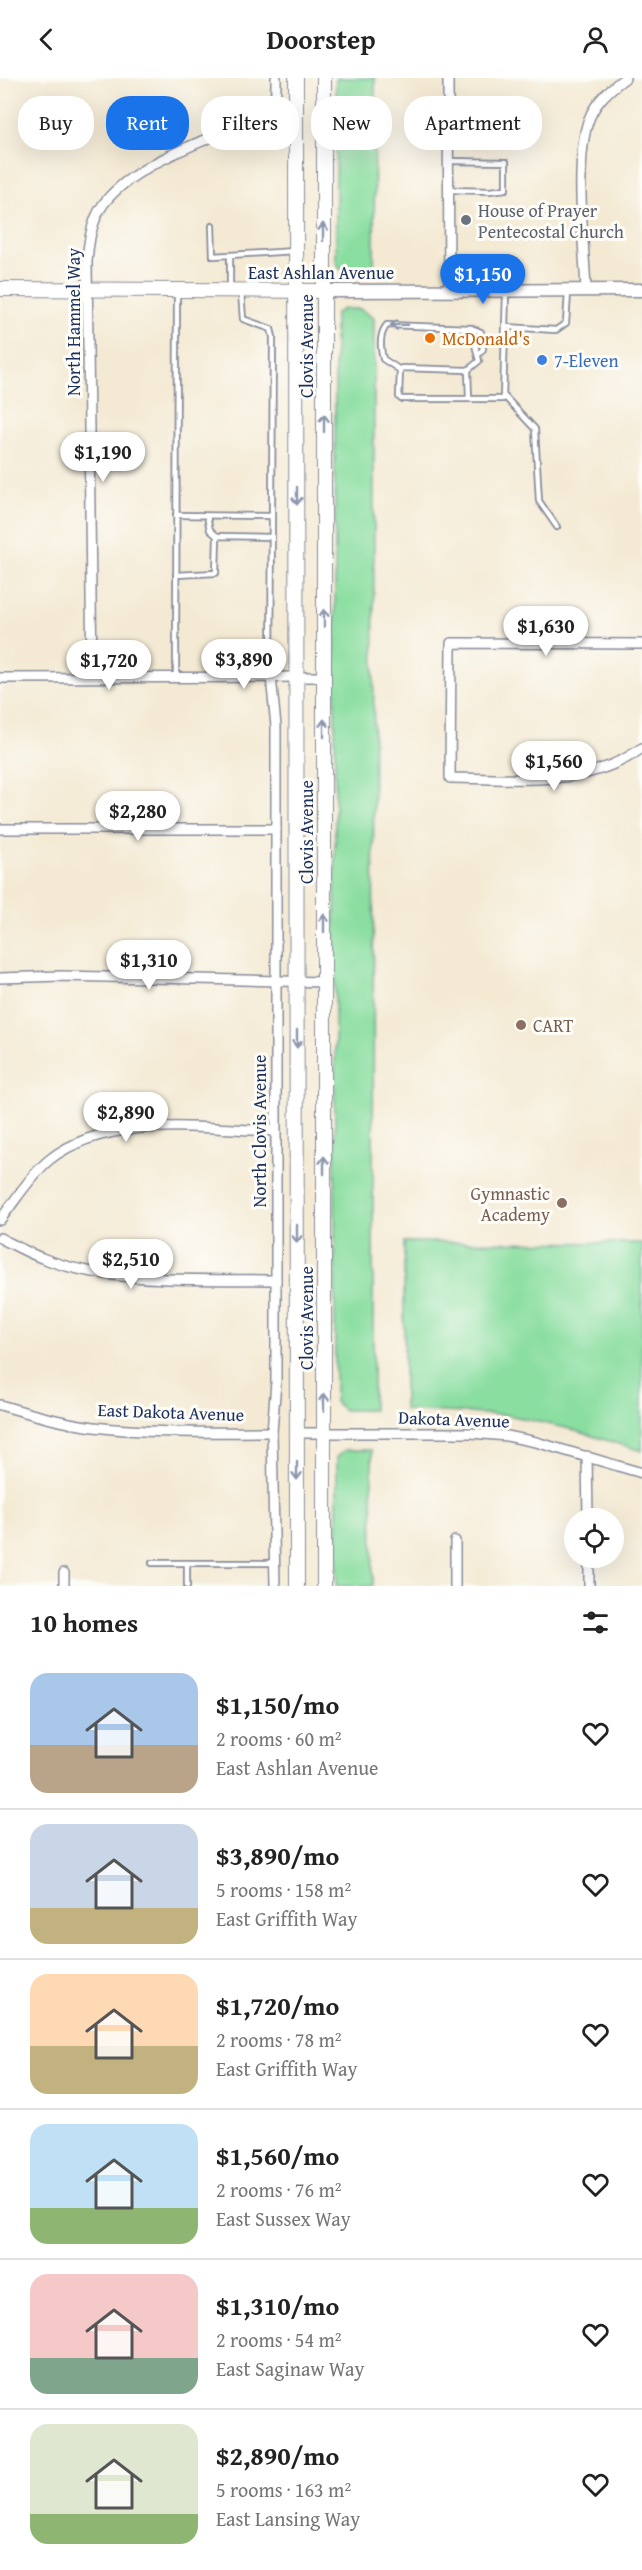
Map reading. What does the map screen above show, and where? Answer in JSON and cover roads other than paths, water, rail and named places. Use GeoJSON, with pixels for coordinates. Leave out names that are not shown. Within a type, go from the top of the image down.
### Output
{"type":"FeatureCollection","features":[{"type":"Feature","properties":{"kind":"main road","name":"Clovis Avenue"},"geometry":{"type":"LineString","coordinates":[[296,78],[297,1586]]}},
{"type":"Feature","properties":{"kind":"main road","name":"Clovis Avenue"},"geometry":{"type":"LineString","coordinates":[[324,78],[324,1586]]}},
{"type":"Feature","properties":{"kind":"main road","name":"East Ashlan Avenue"},"geometry":{"type":"LineString","coordinates":[[0,289],[642,290]]}},
{"type":"Feature","properties":{"kind":"street","name":"North Hammel Way"},"geometry":{"type":"LineString","coordinates":[[92,677],[87,289],[89,242],[96,217],[106,199],[122,183],[148,166],[266,115],[273,108],[276,78]]}},
{"type":"Feature","properties":{"kind":"street"},"geometry":{"type":"LineString","coordinates":[[448,78],[449,290]]}},
{"type":"Feature","properties":{"kind":"street"},"geometry":{"type":"LineString","coordinates":[[585,289],[582,142],[590,117],[604,94],[625,78]]}},
{"type":"Feature","properties":{"kind":"street"},"geometry":{"type":"LineString","coordinates":[[642,644],[451,643],[450,778],[569,778],[610,767],[642,748]]}},
{"type":"Feature","properties":{"kind":"street","name":"North Clovis Avenue"},"geometry":{"type":"LineString","coordinates":[[271,677],[276,726],[274,980],[276,1382],[272,1432],[275,1586]]}},
{"type":"Feature","properties":{"kind":"street"},"geometry":{"type":"LineString","coordinates":[[0,678],[324,677]]}},
{"type":"Feature","properties":{"kind":"street"},"geometry":{"type":"LineString","coordinates":[[0,828],[276,829]]}},
{"type":"Feature","properties":{"kind":"street"},"geometry":{"type":"LineString","coordinates":[[0,978],[61,976],[324,982]]}},
{"type":"Feature","properties":{"kind":"street"},"geometry":{"type":"LineString","coordinates":[[0,1220],[50,1160],[98,1135],[129,1128],[275,1131]]}},
{"type":"Feature","properties":{"kind":"street"},"geometry":{"type":"LineString","coordinates":[[0,1238],[42,1259],[98,1273],[124,1276],[276,1280]]}},
{"type":"Feature","properties":{"kind":"street","name":"East Dakota Avenue"},"geometry":{"type":"LineString","coordinates":[[0,1405],[43,1417],[122,1430],[272,1432]]}},
{"type":"Feature","properties":{"kind":"street","name":"Dakota Avenue"},"geometry":{"type":"LineString","coordinates":[[297,1433],[507,1436],[587,1456],[642,1473]]}},
{"type":"Feature","properties":{"kind":"street"},"geometry":{"type":"LineString","coordinates":[[587,1456],[588,1508]]}},
{"type":"Feature","properties":{"kind":"street"},"geometry":{"type":"LineString","coordinates":[[455,1540],[455,1586]]}},
{"type":"Feature","properties":{"kind":"street"},"geometry":{"type":"LineString","coordinates":[[589,1568],[589,1586]]}},
{"type":"Feature","properties":{"kind":"street"},"geometry":{"type":"LineString","coordinates":[[64,1573],[64,1586]]}},
{"type":"Feature","properties":{"kind":"lane"},"geometry":{"type":"LineString","coordinates":[[449,161],[506,162],[508,181],[506,189],[449,190]]}},
{"type":"Feature","properties":{"kind":"lane"},"geometry":{"type":"LineString","coordinates":[[212,226],[213,256],[296,251]]}},
{"type":"Feature","properties":{"kind":"lane"},"geometry":{"type":"LineString","coordinates":[[230,256],[235,290],[243,319],[271,329],[273,337],[271,677]]}},
{"type":"Feature","properties":{"kind":"lane"},"geometry":{"type":"LineString","coordinates":[[506,327],[556,330],[566,323],[568,289]]}},
{"type":"Feature","properties":{"kind":"lane"},"geometry":{"type":"LineString","coordinates":[[176,677],[177,290]]}},
{"type":"Feature","properties":{"kind":"lane"},"geometry":{"type":"LineString","coordinates":[[506,290],[505,397],[535,429],[539,501],[557,527]]}},
{"type":"Feature","properties":{"kind":"lane"},"geometry":{"type":"LineString","coordinates":[[400,370],[383,358],[382,330],[387,325],[471,328],[481,332],[483,349],[479,354]]}},
{"type":"Feature","properties":{"kind":"lane"},"geometry":{"type":"LineString","coordinates":[[400,370],[402,368],[468,370],[479,361],[471,328]]}},
{"type":"Feature","properties":{"kind":"lane"},"geometry":{"type":"LineString","coordinates":[[400,370],[399,397],[401,399],[505,397]]}},
{"type":"Feature","properties":{"kind":"lane"},"geometry":{"type":"LineString","coordinates":[[468,370],[469,399]]}},
{"type":"Feature","properties":{"kind":"lane"},"geometry":{"type":"LineString","coordinates":[[176,515],[272,516]]}},
{"type":"Feature","properties":{"kind":"lane"},"geometry":{"type":"LineString","coordinates":[[207,516],[210,530],[217,536],[272,537]]}},
{"type":"Feature","properties":{"kind":"lane"},"geometry":{"type":"LineString","coordinates":[[176,575],[216,573],[217,536]]}},
{"type":"Feature","properties":{"kind":"lane"},"geometry":{"type":"LineString","coordinates":[[217,677],[217,654],[220,648],[226,645],[271,645]]}},
{"type":"Feature","properties":{"kind":"lane"},"geometry":{"type":"LineString","coordinates":[[152,1563],[275,1563]]}},
{"type":"Feature","properties":{"kind":"lane"},"geometry":{"type":"LineString","coordinates":[[187,1563],[187,1586]]}},
{"type":"Feature","properties":{"kind":"place","name":"House of Prayer Pentecostal Church"},"geometry":{"type":"Point","coordinates":[466,220]}},
{"type":"Feature","properties":{"kind":"place","name":"McDonald's"},"geometry":{"type":"Point","coordinates":[430,338]}},
{"type":"Feature","properties":{"kind":"place","name":"7-Eleven"},"geometry":{"type":"Point","coordinates":[542,360]}},
{"type":"Feature","properties":{"kind":"place","name":"CART"},"geometry":{"type":"Point","coordinates":[521,1025]}},
{"type":"Feature","properties":{"kind":"place","name":"Gymnastic Academy"},"geometry":{"type":"Point","coordinates":[562,1203]}}]}
